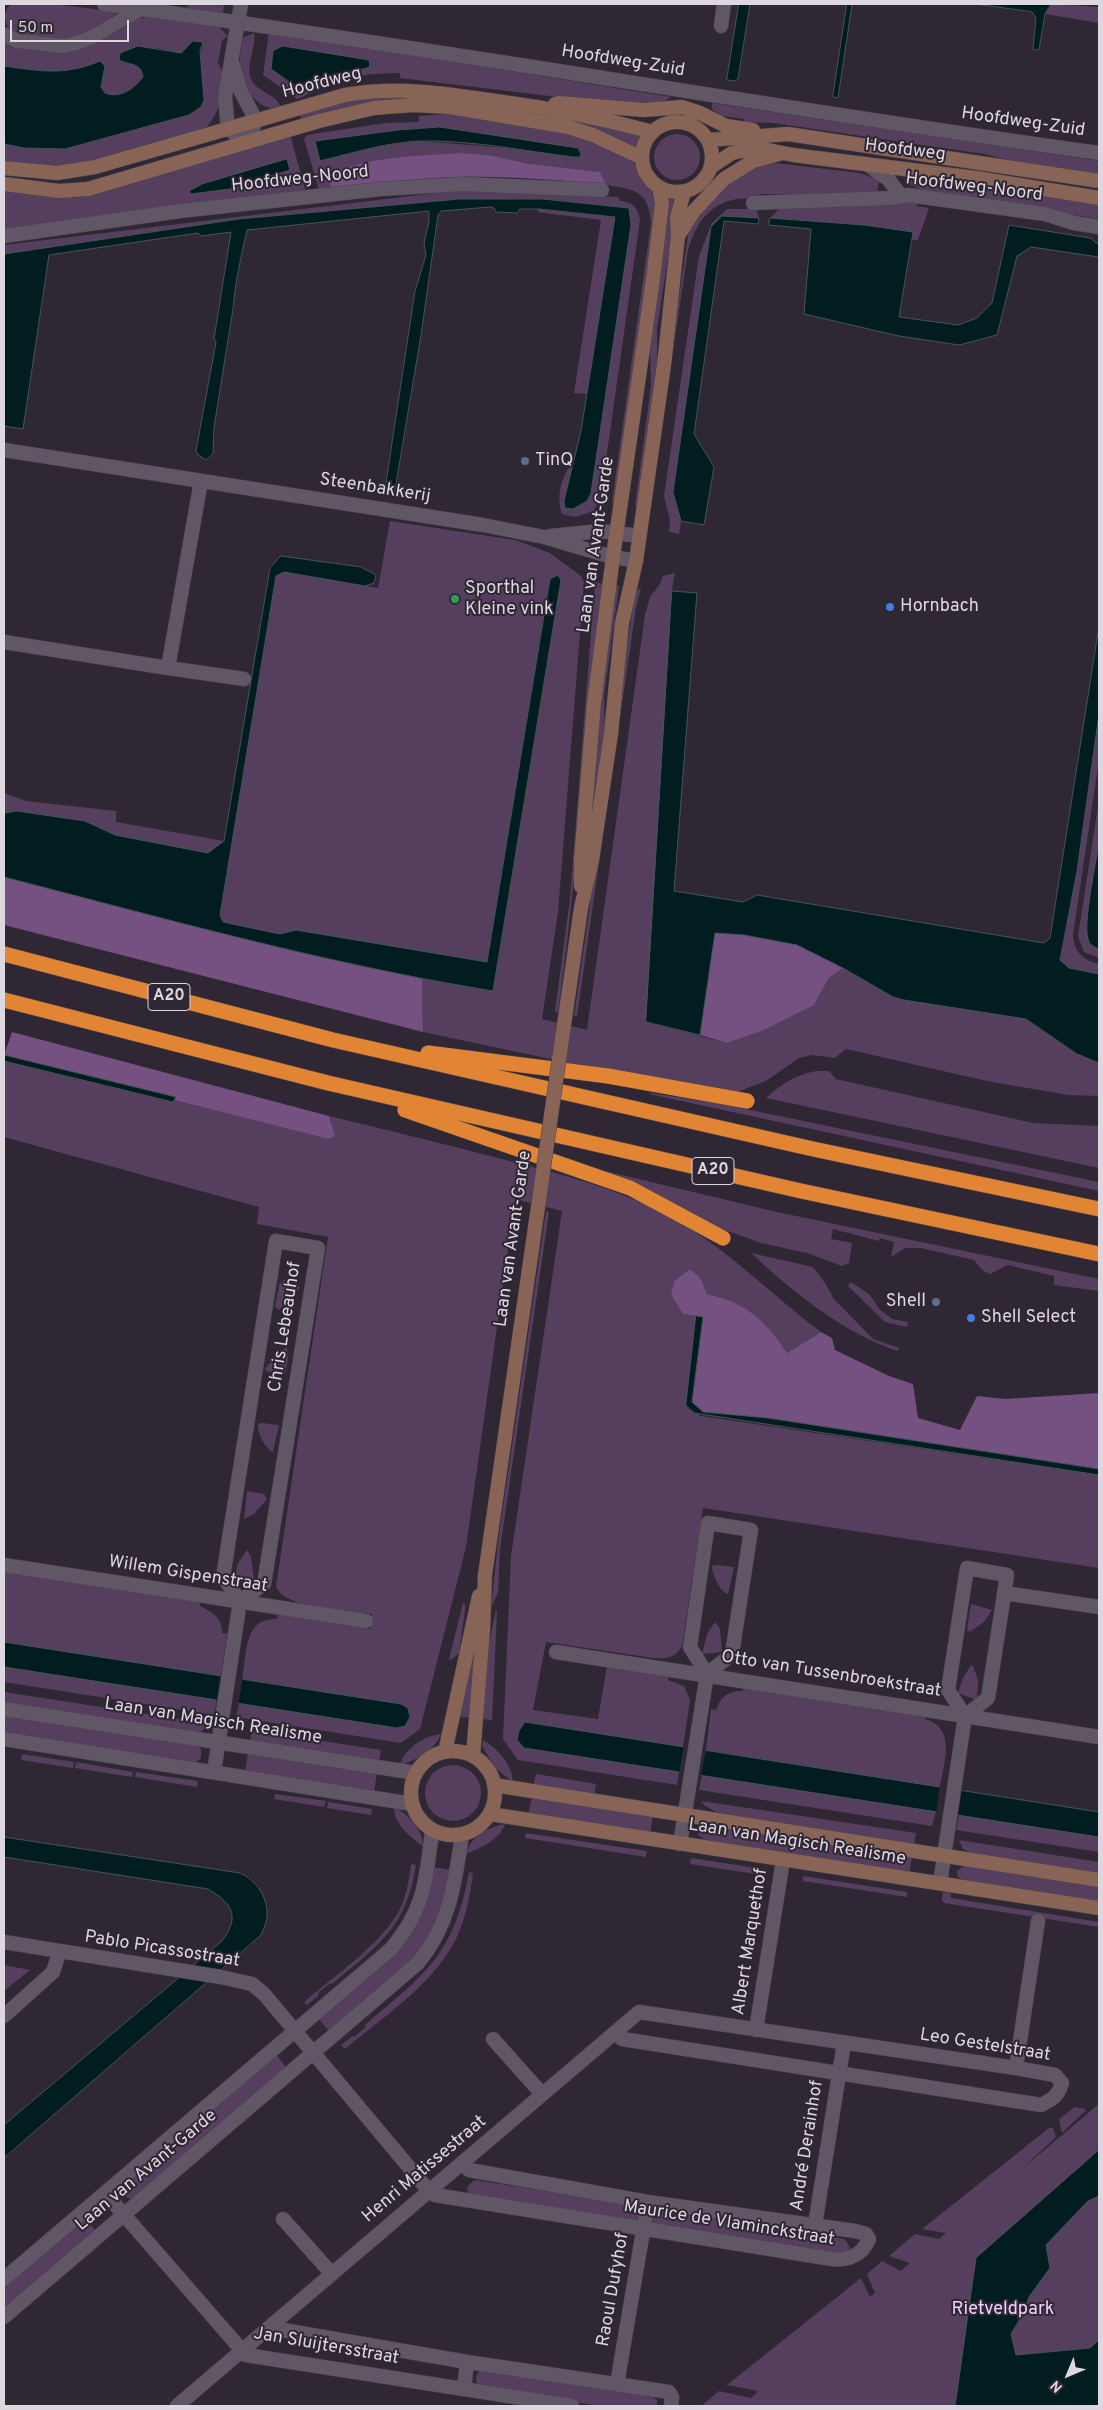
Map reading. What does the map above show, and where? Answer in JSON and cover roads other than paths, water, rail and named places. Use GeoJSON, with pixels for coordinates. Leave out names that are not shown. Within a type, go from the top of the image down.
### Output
{"type":"FeatureCollection","features":[{"type":"Feature","properties":{"kind":"highway","name":"A20"},"geometry":{"type":"LineString","coordinates":[[4,954],[333,1040],[813,1149],[1099,1209]]}},
{"type":"Feature","properties":{"kind":"highway","name":"A20"},"geometry":{"type":"LineString","coordinates":[[4,1000],[328,1083],[802,1191],[1099,1254]]}},
{"type":"Feature","properties":{"kind":"highway","name":"A20"},"geometry":{"type":"LineString","coordinates":[[333,1040],[608,1076],[748,1101]]}},
{"type":"Feature","properties":{"kind":"highway","name":"A20"},"geometry":{"type":"LineString","coordinates":[[328,1083],[630,1188],[723,1238]]}},
{"type":"Feature","properties":{"kind":"main road","name":"Hoofdweg"},"geometry":{"type":"LineString","coordinates":[[4,168],[58,173],[95,167],[345,95],[387,89],[442,92],[546,108],[653,132]]}},
{"type":"Feature","properties":{"kind":"main road"},"geometry":{"type":"LineString","coordinates":[[546,108],[559,102],[644,110],[682,107],[700,113],[726,126],[788,134]]}},
{"type":"Feature","properties":{"kind":"main road","name":"Hoofdweg"},"geometry":{"type":"LineString","coordinates":[[4,184],[59,191],[88,189],[248,142],[374,108],[413,104],[450,107],[568,127],[593,135],[642,158]]}},
{"type":"Feature","properties":{"kind":"main road"},"geometry":{"type":"LineString","coordinates":[[684,122],[699,129],[708,140],[713,155],[711,167],[701,184],[684,192],[674,193],[659,188],[646,175],[642,158],[644,144],[653,132],[667,123],[684,122]]}},
{"type":"Feature","properties":{"kind":"main road","name":"Hoofdweg"},"geometry":{"type":"LineString","coordinates":[[708,140],[788,134],[1099,181]]}},
{"type":"Feature","properties":{"kind":"main road","name":"Hoofdweg"},"geometry":{"type":"LineString","coordinates":[[711,167],[721,159],[745,150],[758,148],[782,154],[976,178],[1099,198]]}},
{"type":"Feature","properties":{"kind":"main road"},"geometry":{"type":"LineString","coordinates":[[678,236],[694,211],[724,179],[753,161],[782,154]]}},
{"type":"Feature","properties":{"kind":"main road","name":"Laan van Avant-Garde"},"geometry":{"type":"LineString","coordinates":[[581,908],[580,859],[589,753],[612,557],[653,279],[662,204],[659,188]]}},
{"type":"Feature","properties":{"kind":"main road","name":"Laan van Avant-Garde"},"geometry":{"type":"LineString","coordinates":[[472,1756],[483,1630],[485,1575],[581,908],[592,860],[611,734],[622,623],[636,562],[664,365],[678,236],[677,218],[684,192]]}},
{"type":"Feature","properties":{"kind":"main road","name":"Laan van Avant-Garde"},"geometry":{"type":"LineString","coordinates":[[445,1752],[471,1626],[485,1575]]}},
{"type":"Feature","properties":{"kind":"main road"},"geometry":{"type":"LineString","coordinates":[[445,1752],[459,1752],[472,1756],[484,1765],[494,1785],[495,1800],[490,1814],[475,1829],[462,1835],[444,1835],[432,1831],[417,1816],[412,1804],[411,1788],[416,1773],[425,1762],[445,1752]]}},
{"type":"Feature","properties":{"kind":"main road","name":"Laan van Magisch Realisme"},"geometry":{"type":"LineString","coordinates":[[494,1785],[1099,1880]]}},
{"type":"Feature","properties":{"kind":"main road","name":"Laan van Magisch Realisme"},"geometry":{"type":"LineString","coordinates":[[490,1814],[1099,1908]]}},
{"type":"Feature","properties":{"kind":"street","name":"Hoofdweg-Zuid"},"geometry":{"type":"LineString","coordinates":[[104,4],[238,22],[954,133],[1099,153]]}},
{"type":"Feature","properties":{"kind":"street"},"geometry":{"type":"LineString","coordinates":[[232,62],[241,92],[256,120],[248,142],[228,129],[225,98],[241,4]]}},
{"type":"Feature","properties":{"kind":"street"},"geometry":{"type":"LineString","coordinates":[[721,26],[724,4]]}},
{"type":"Feature","properties":{"kind":"street"},"geometry":{"type":"LineString","coordinates":[[4,34],[17,41],[63,46],[77,44],[141,9]]}},
{"type":"Feature","properties":{"kind":"street"},"geometry":{"type":"LineString","coordinates":[[868,165],[889,180],[901,196]]}},
{"type":"Feature","properties":{"kind":"street","name":"Hoofdweg-Noord"},"geometry":{"type":"LineString","coordinates":[[4,236],[180,212],[382,189],[463,184],[602,190]]}},
{"type":"Feature","properties":{"kind":"street","name":"Hoofdweg-Noord"},"geometry":{"type":"LineString","coordinates":[[753,203],[908,195],[1045,214],[1099,227]]}},
{"type":"Feature","properties":{"kind":"street","name":"Steenbakkerij"},"geometry":{"type":"LineString","coordinates":[[4,450],[483,525],[544,536],[612,557],[636,562]]}},
{"type":"Feature","properties":{"kind":"street"},"geometry":{"type":"LineString","coordinates":[[168,668],[201,481]]}},
{"type":"Feature","properties":{"kind":"street","name":"Steenbakkerij"},"geometry":{"type":"LineString","coordinates":[[544,536],[597,531],[639,536]]}},
{"type":"Feature","properties":{"kind":"street"},"geometry":{"type":"LineString","coordinates":[[4,642],[244,679]]}},
{"type":"Feature","properties":{"kind":"street","name":"Chris Lebeauhof"},"geometry":{"type":"LineString","coordinates":[[276,1241],[318,1248],[264,1584],[240,1602],[223,1577],[276,1241]]}},
{"type":"Feature","properties":{"kind":"street"},"geometry":{"type":"LineString","coordinates":[[680,1844],[688,1784],[707,1674],[732,1654],[751,1530],[708,1523],[690,1647],[707,1674]]}},
{"type":"Feature","properties":{"kind":"street","name":"Willem Gispenstraat"},"geometry":{"type":"LineString","coordinates":[[4,1565],[366,1621]]}},
{"type":"Feature","properties":{"kind":"street"},"geometry":{"type":"LineString","coordinates":[[940,1883],[965,1716],[988,1698],[1007,1575],[966,1568],[948,1690],[965,1716]]}},
{"type":"Feature","properties":{"kind":"street"},"geometry":{"type":"LineString","coordinates":[[1004,1593],[1099,1607]]}},
{"type":"Feature","properties":{"kind":"street"},"geometry":{"type":"LineString","coordinates":[[214,1772],[240,1602]]}},
{"type":"Feature","properties":{"kind":"street","name":"Otto van Tussenbroekstraat"},"geometry":{"type":"LineString","coordinates":[[556,1652],[707,1674],[1099,1737]]}},
{"type":"Feature","properties":{"kind":"street","name":"Laan van Magisch Realisme"},"geometry":{"type":"LineString","coordinates":[[4,1709],[416,1773]]}},
{"type":"Feature","properties":{"kind":"street"},"geometry":{"type":"LineString","coordinates":[[4,1739],[412,1804]]}},
{"type":"Feature","properties":{"kind":"street","name":"Laan van Avant-Garde"},"geometry":{"type":"LineString","coordinates":[[4,2279],[391,1949],[412,1922],[422,1898],[432,1831]]}},
{"type":"Feature","properties":{"kind":"street","name":"Laan van Avant-Garde"},"geometry":{"type":"LineString","coordinates":[[4,2317],[410,1972],[427,1953],[442,1928],[448,1911],[462,1835]]}},
{"type":"Feature","properties":{"kind":"street","name":"Albert Marquethof"},"geometry":{"type":"LineString","coordinates":[[756,2030],[783,1860]]}},
{"type":"Feature","properties":{"kind":"street"},"geometry":{"type":"LineString","coordinates":[[1016,2068],[1038,1921]]}},
{"type":"Feature","properties":{"kind":"street","name":"Pablo Picassostraat"},"geometry":{"type":"LineString","coordinates":[[4,1942],[59,1953],[221,1977],[252,1984],[264,1994],[295,2031]]}},
{"type":"Feature","properties":{"kind":"street"},"geometry":{"type":"LineString","coordinates":[[4,2016],[53,1972],[59,1953]]}},
{"type":"Feature","properties":{"kind":"street","name":"Leo Gestelstraat"},"geometry":{"type":"LineString","coordinates":[[615,2033],[622,2039],[1041,2105],[1059,2093],[1062,2083],[1055,2075],[1016,2068],[639,2012]]}},
{"type":"Feature","properties":{"kind":"street","name":"Henri Matissestraat"},"geometry":{"type":"LineString","coordinates":[[177,2406],[639,2012]]}},
{"type":"Feature","properties":{"kind":"street"},"geometry":{"type":"LineString","coordinates":[[295,2031],[429,2191]]}},
{"type":"Feature","properties":{"kind":"street"},"geometry":{"type":"LineString","coordinates":[[493,2039],[542,2094]]}},
{"type":"Feature","properties":{"kind":"street"},"geometry":{"type":"LineString","coordinates":[[839,2072],[844,2043]]}},
{"type":"Feature","properties":{"kind":"street","name":"André Derainhof"},"geometry":{"type":"LineString","coordinates":[[815,2225],[839,2072]]}},
{"type":"Feature","properties":{"kind":"street","name":"Maurice de Vlaminckstraat"},"geometry":{"type":"LineString","coordinates":[[429,2191],[435,2195],[644,2230],[843,2260],[852,2258],[867,2244],[869,2239],[866,2234],[855,2231],[648,2202],[469,2170],[462,2164]]}},
{"type":"Feature","properties":{"kind":"street","name":"Jan Sluijtersstraat"},"geometry":{"type":"LineString","coordinates":[[105,2192],[242,2351],[251,2356],[572,2406]]}},
{"type":"Feature","properties":{"kind":"street","name":"Raoul Dufyhof"},"geometry":{"type":"LineString","coordinates":[[617,2384],[648,2202]]}},
{"type":"Feature","properties":{"kind":"street"},"geometry":{"type":"LineString","coordinates":[[284,2219],[332,2274]]}},
{"type":"Feature","properties":{"kind":"street","name":"Jan Sluijtersstraat"},"geometry":{"type":"LineString","coordinates":[[274,2323],[283,2330],[467,2362],[669,2392],[672,2397],[671,2406]]}},
{"type":"Feature","properties":{"kind":"street"},"geometry":{"type":"LineString","coordinates":[[464,2389],[467,2362]]}},
{"type":"Feature","properties":{"kind":"place","name":"TinQ"},"geometry":{"type":"Point","coordinates":[525,461]}},
{"type":"Feature","properties":{"kind":"place","name":"Sporthal Kleine vink"},"geometry":{"type":"Point","coordinates":[455,599]}},
{"type":"Feature","properties":{"kind":"place","name":"Hornbach"},"geometry":{"type":"Point","coordinates":[890,607]}},
{"type":"Feature","properties":{"kind":"place","name":"Shell"},"geometry":{"type":"Point","coordinates":[936,1302]}},
{"type":"Feature","properties":{"kind":"place","name":"Shell Select"},"geometry":{"type":"Point","coordinates":[971,1318]}},
{"type":"Feature","properties":{"kind":"park label","name":"Rietveldpark"},"geometry":{"type":"Point","coordinates":[1003,2310]}}]}
